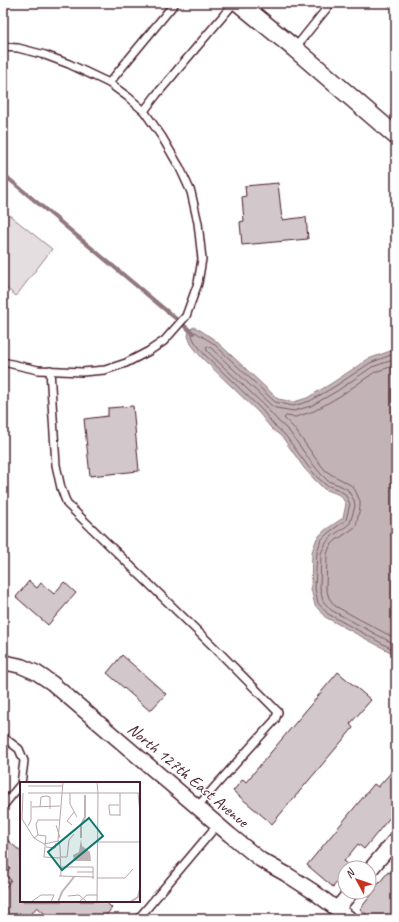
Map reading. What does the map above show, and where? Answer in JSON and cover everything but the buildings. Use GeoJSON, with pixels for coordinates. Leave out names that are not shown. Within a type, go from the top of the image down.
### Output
{"type":"FeatureCollection","features":[{"type":"Feature","properties":{"kind":"street"},"geometry":{"type":"LineString","coordinates":[[240,3],[396,136]]}},
{"type":"Feature","properties":{"kind":"street","name":"North 127th East Avenue"},"geometry":{"type":"LineString","coordinates":[[3,662],[21,666],[37,673],[52,683],[261,860],[286,874],[350,919]]}},
{"type":"Feature","properties":{"kind":"street"},"geometry":{"type":"LineString","coordinates":[[377,861],[396,839]]}},
{"type":"Feature","properties":{"kind":"street"},"geometry":{"type":"LineString","coordinates":[[336,909],[344,900]]}},
{"type":"Feature","properties":{"kind":"lane"},"geometry":{"type":"LineString","coordinates":[[109,83],[175,3]]}},
{"type":"Feature","properties":{"kind":"lane"},"geometry":{"type":"LineString","coordinates":[[144,111],[234,3]]}},
{"type":"Feature","properties":{"kind":"lane"},"geometry":{"type":"LineString","coordinates":[[294,48],[331,3]]}},
{"type":"Feature","properties":{"kind":"lane"},"geometry":{"type":"LineString","coordinates":[[3,47],[18,48],[69,64],[109,83],[144,111],[162,137],[180,168],[191,192],[198,223],[202,259],[198,283],[186,316],[159,344],[126,363],[105,370],[82,372],[38,370],[3,362]]}},
{"type":"Feature","properties":{"kind":"lane"},"geometry":{"type":"LineString","coordinates":[[50,370],[56,465],[61,488],[67,504],[220,653],[278,712],[275,720],[198,806]]}},
{"type":"Feature","properties":{"kind":"lane"},"geometry":{"type":"LineString","coordinates":[[3,737],[19,749],[24,761],[21,782]]}},
{"type":"Feature","properties":{"kind":"lane"},"geometry":{"type":"LineString","coordinates":[[3,806],[20,785]]}},
{"type":"Feature","properties":{"kind":"lane"},"geometry":{"type":"LineString","coordinates":[[138,919],[218,824]]}},
{"type":"Feature","properties":{"kind":"shaded area"},"geometry":{"type":"Polygon","coordinates":[[[3,210],[52,249],[16,296],[3,285],[3,210]]]}},
{"type":"Feature","properties":{"kind":"water"},"geometry":{"type":"Polygon","coordinates":[[[194,327],[215,340],[278,399],[294,402],[307,398],[368,359],[396,349],[396,655],[325,617],[315,605],[311,589],[312,552],[317,538],[325,530],[343,518],[346,504],[341,496],[324,489],[315,480],[304,468],[283,438],[271,428],[259,413],[202,358],[191,344],[188,336],[189,330],[194,327]]]}},
{"type":"Feature","properties":{"kind":"waterway"},"geometry":{"type":"LineString","coordinates":[[3,174],[193,333]]}}]}
